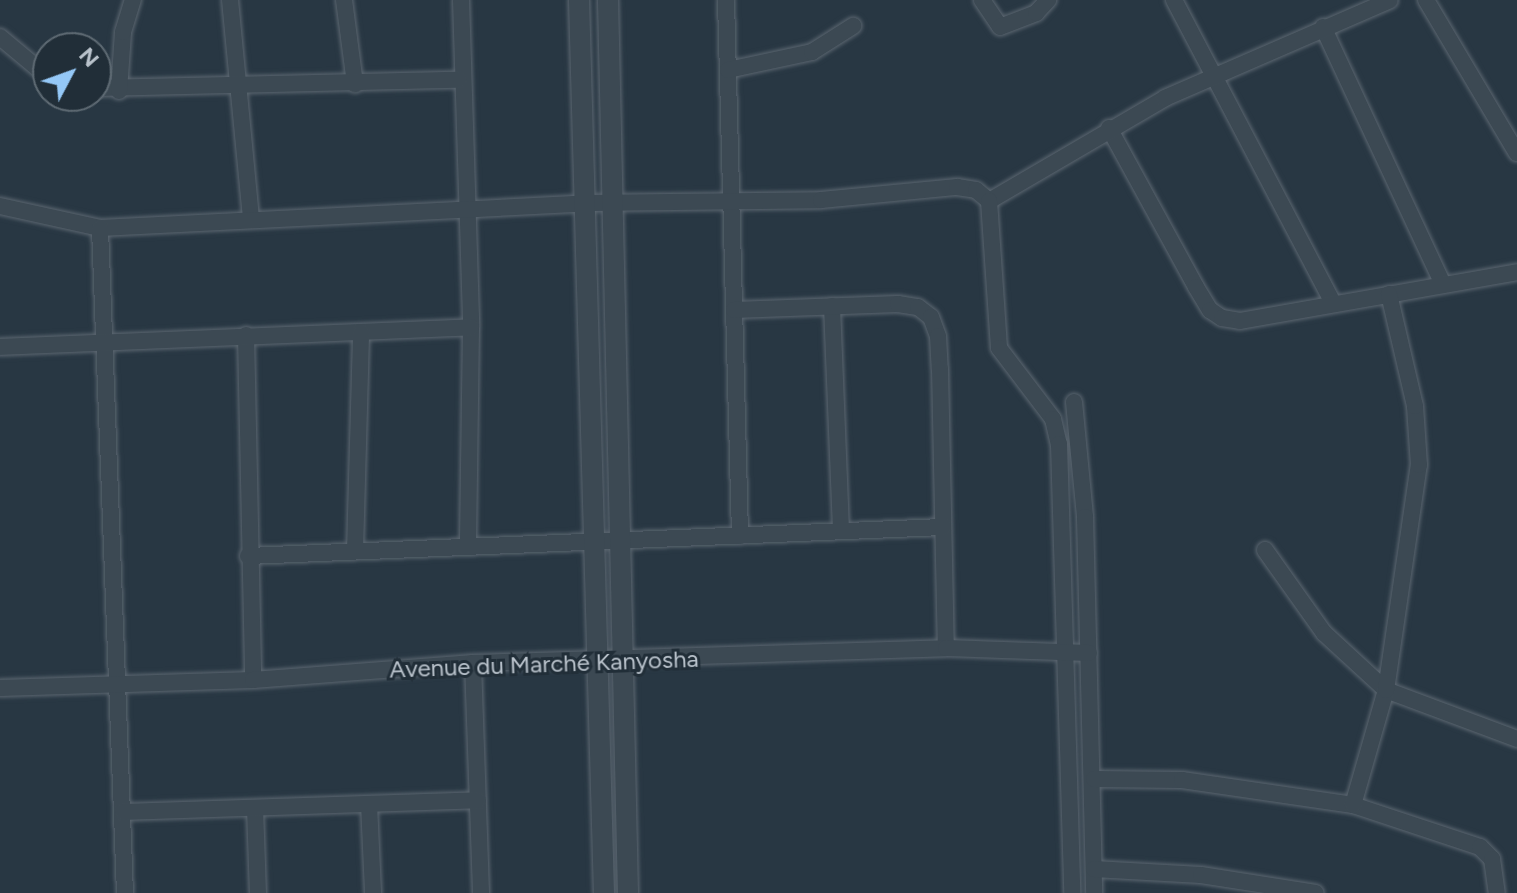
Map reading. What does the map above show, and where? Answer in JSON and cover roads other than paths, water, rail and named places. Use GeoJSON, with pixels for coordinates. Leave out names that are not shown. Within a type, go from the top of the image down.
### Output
{"type":"FeatureCollection","features":[{"type":"Feature","properties":{"kind":"street"},"geometry":{"type":"LineString","coordinates":[[119,91],[123,32],[133,0]]}},
{"type":"Feature","properties":{"kind":"street"},"geometry":{"type":"LineString","coordinates":[[230,0],[251,219]]}},
{"type":"Feature","properties":{"kind":"street"},"geometry":{"type":"LineString","coordinates":[[344,0],[355,84]]}},
{"type":"Feature","properties":{"kind":"street"},"geometry":{"type":"LineString","coordinates":[[461,0],[459,80],[471,327],[468,543]]}},
{"type":"Feature","properties":{"kind":"street"},"geometry":{"type":"LineString","coordinates":[[579,0],[588,203],[593,538],[604,893]]}},
{"type":"Feature","properties":{"kind":"street"},"geometry":{"type":"LineString","coordinates":[[608,0],[628,893]]}},
{"type":"Feature","properties":{"kind":"street"},"geometry":{"type":"LineString","coordinates":[[726,0],[740,536]]}},
{"type":"Feature","properties":{"kind":"street"},"geometry":{"type":"LineString","coordinates":[[982,0],[1000,27],[1036,13],[1048,0]]}},
{"type":"Feature","properties":{"kind":"street"},"geometry":{"type":"LineString","coordinates":[[1174,0],[1333,303]]}},
{"type":"Feature","properties":{"kind":"street"},"geometry":{"type":"LineString","coordinates":[[989,201],[1109,128],[1213,74],[1390,0]]}},
{"type":"Feature","properties":{"kind":"street"},"geometry":{"type":"LineString","coordinates":[[1426,0],[1517,153]]}},
{"type":"Feature","properties":{"kind":"street"},"geometry":{"type":"LineString","coordinates":[[728,70],[812,52],[853,26]]}},
{"type":"Feature","properties":{"kind":"street"},"geometry":{"type":"LineString","coordinates":[[1323,27],[1443,284]]}},
{"type":"Feature","properties":{"kind":"street"},"geometry":{"type":"LineString","coordinates":[[0,37],[32,64]]}},
{"type":"Feature","properties":{"kind":"street"},"geometry":{"type":"LineString","coordinates":[[112,90],[459,80]]}},
{"type":"Feature","properties":{"kind":"street"},"geometry":{"type":"LineString","coordinates":[[1109,128],[1210,310],[1240,321],[1517,272]]}},
{"type":"Feature","properties":{"kind":"street"},"geometry":{"type":"LineString","coordinates":[[0,206],[41,219],[100,228],[466,208],[821,200],[957,187],[976,190],[989,201],[999,348],[1053,419],[1059,444],[1072,893]]}},
{"type":"Feature","properties":{"kind":"street"},"geometry":{"type":"LineString","coordinates":[[100,228],[125,893]]}},
{"type":"Feature","properties":{"kind":"street"},"geometry":{"type":"LineString","coordinates":[[1353,805],[1386,690],[1419,465],[1415,406],[1389,294]]}},
{"type":"Feature","properties":{"kind":"street"},"geometry":{"type":"LineString","coordinates":[[734,310],[898,304],[918,307],[931,317],[939,347],[946,648]]}},
{"type":"Feature","properties":{"kind":"street"},"geometry":{"type":"LineString","coordinates":[[832,306],[841,530]]}},
{"type":"Feature","properties":{"kind":"street"},"geometry":{"type":"LineString","coordinates":[[0,347],[471,327]]}},
{"type":"Feature","properties":{"kind":"street"},"geometry":{"type":"LineString","coordinates":[[355,551],[361,332]]}},
{"type":"Feature","properties":{"kind":"street"},"geometry":{"type":"LineString","coordinates":[[246,335],[248,556],[253,680]]}},
{"type":"Feature","properties":{"kind":"street"},"geometry":{"type":"LineString","coordinates":[[1074,402],[1085,517],[1094,779],[1094,893]]}},
{"type":"Feature","properties":{"kind":"street"},"geometry":{"type":"LineString","coordinates":[[248,556],[468,543],[943,527]]}},
{"type":"Feature","properties":{"kind":"street"},"geometry":{"type":"LineString","coordinates":[[1265,550],[1324,633],[1386,690],[1517,739]]}},
{"type":"Feature","properties":{"kind":"street","name":"Avenue du Marché Kanyosha"},"geometry":{"type":"LineString","coordinates":[[0,688],[116,687],[253,680],[473,663],[946,648],[1089,653]]}},
{"type":"Feature","properties":{"kind":"street"},"geometry":{"type":"LineString","coordinates":[[473,663],[481,893]]}},
{"type":"Feature","properties":{"kind":"street"},"geometry":{"type":"LineString","coordinates":[[1094,779],[1182,780],[1353,805],[1480,847],[1492,859],[1497,893]]}},
{"type":"Feature","properties":{"kind":"street"},"geometry":{"type":"LineString","coordinates":[[123,812],[478,800]]}},
{"type":"Feature","properties":{"kind":"street"},"geometry":{"type":"LineString","coordinates":[[369,804],[373,893]]}},
{"type":"Feature","properties":{"kind":"street"},"geometry":{"type":"LineString","coordinates":[[255,808],[258,893]]}},
{"type":"Feature","properties":{"kind":"street"},"geometry":{"type":"LineString","coordinates":[[1094,869],[1201,875],[1316,893]]}}]}
